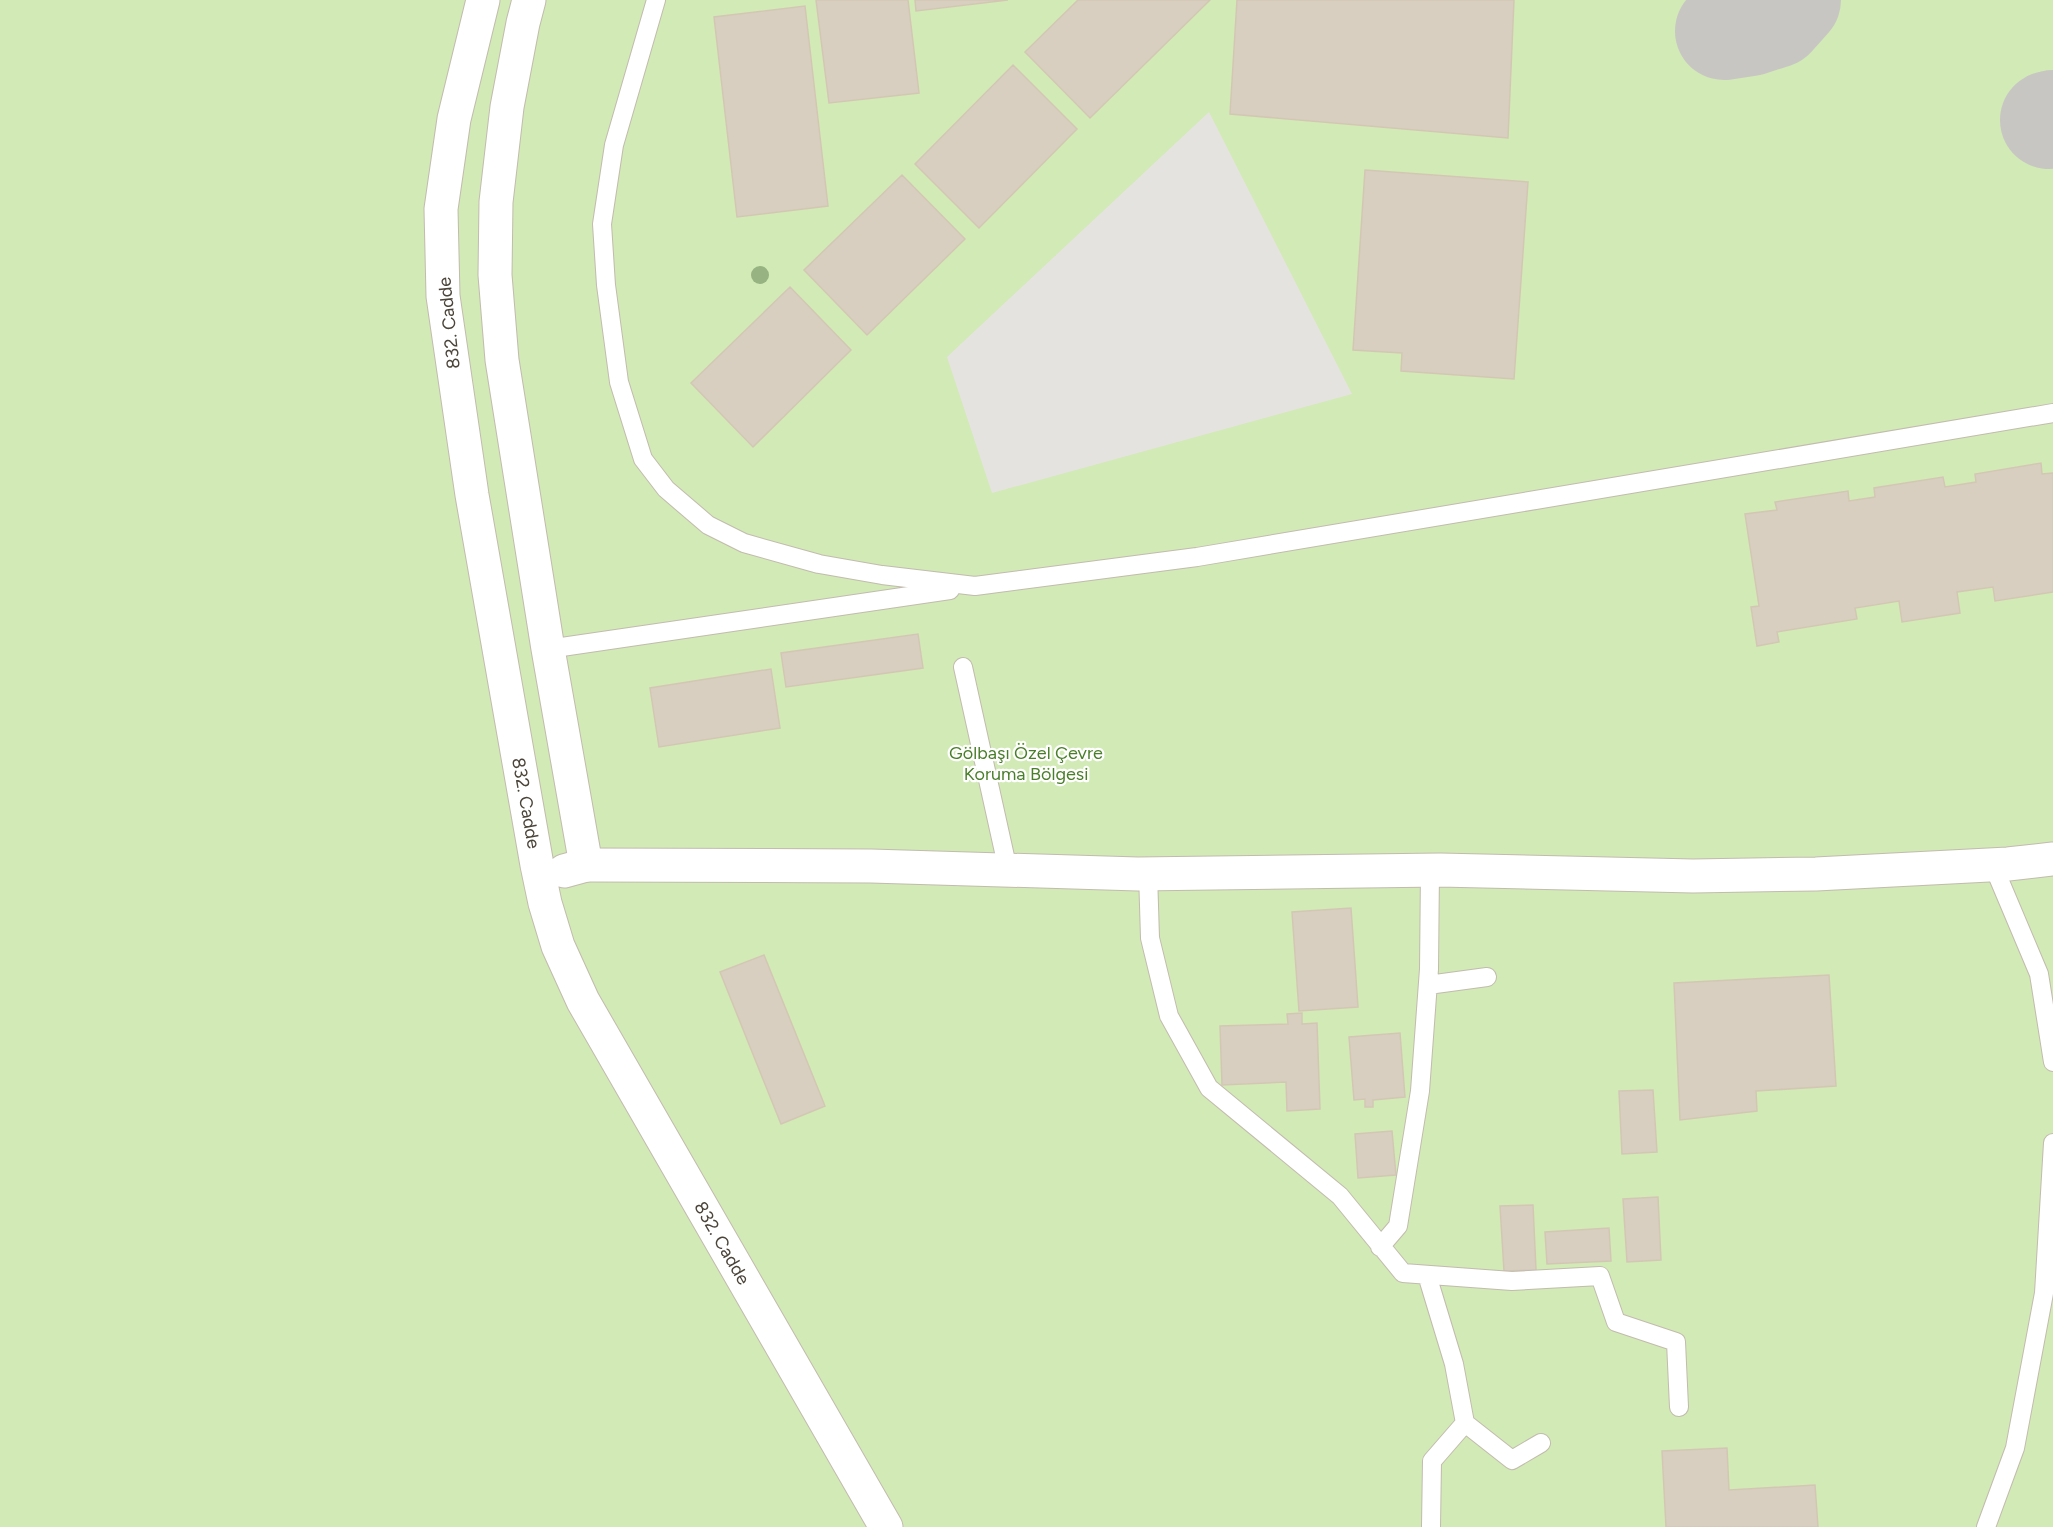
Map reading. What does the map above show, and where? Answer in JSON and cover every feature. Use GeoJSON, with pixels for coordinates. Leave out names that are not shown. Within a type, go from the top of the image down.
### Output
{"type":"FeatureCollection","features":[{"type":"Feature","properties":{"kind":"street","name":"832. Cadde"},"geometry":{"type":"LineString","coordinates":[[483,0],[454,119],[441,209],[443,296],[472,495],[499,656],[539,874],[558,946],[588,1010],[886,1527]]}},
{"type":"Feature","properties":{"kind":"street"},"geometry":{"type":"LineString","coordinates":[[529,0],[507,107],[496,202],[495,266],[502,360],[548,649],[575,868],[860,866],[1148,873],[1430,870],[1693,876],[1816,874],[1993,865],[2053,859]]}},
{"type":"Feature","properties":{"kind":"street"},"geometry":{"type":"LineString","coordinates":[[499,656],[548,649]]}},
{"type":"Feature","properties":{"kind":"lane"},"geometry":{"type":"LineString","coordinates":[[656,0],[614,145],[602,224],[606,285],[619,382],[644,459],[666,489],[708,525],[744,543],[819,564],[882,575],[975,586]]}},
{"type":"Feature","properties":{"kind":"lane"},"geometry":{"type":"LineString","coordinates":[[548,649],[975,586],[1197,557],[2053,413]]}},
{"type":"Feature","properties":{"kind":"lane"},"geometry":{"type":"LineString","coordinates":[[963,666],[1008,870]]}},
{"type":"Feature","properties":{"kind":"lane"},"geometry":{"type":"LineString","coordinates":[[1993,865],[2039,974],[2053,1062]]}},
{"type":"Feature","properties":{"kind":"lane"},"geometry":{"type":"LineString","coordinates":[[1380,1246],[1398,1226],[1420,1090],[1428,985],[1430,870]]}},
{"type":"Feature","properties":{"kind":"lane"},"geometry":{"type":"LineString","coordinates":[[1148,873],[1150,938],[1169,1016],[1209,1088],[1340,1197],[1402,1273],[1512,1281],[1600,1276],[1616,1322],[1676,1342],[1679,1407]]}},
{"type":"Feature","properties":{"kind":"lane"},"geometry":{"type":"LineString","coordinates":[[1428,985],[1487,976]]}},
{"type":"Feature","properties":{"kind":"lane"},"geometry":{"type":"LineString","coordinates":[[1986,1527],[2015,1448],[2044,1293],[2053,1143]]}},
{"type":"Feature","properties":{"kind":"lane"},"geometry":{"type":"LineString","coordinates":[[1427,1275],[1454,1364],[1465,1423],[1512,1460],[1541,1443]]}},
{"type":"Feature","properties":{"kind":"lane"},"geometry":{"type":"LineString","coordinates":[[1431,1527],[1432,1461],[1465,1423]]}},
{"type":"Feature","properties":{"kind":"green space","name":"Gölbaşı Özel Çevre Koruma Bölgesi"},"geometry":{"type":"Polygon","coordinates":[[[0,0],[2053,0],[2053,1527],[0,1527],[0,0]]]}},
{"type":"Feature","properties":{"kind":"shaded area"},"geometry":{"type":"Polygon","coordinates":[[[1209,112],[1352,394],[992,493],[947,357],[1209,112]]]}},
{"type":"Feature","properties":{"kind":"building"},"geometry":{"type":"Polygon","coordinates":[[[816,0],[908,0],[919,93],[829,103],[816,0]]]}},
{"type":"Feature","properties":{"kind":"building"},"geometry":{"type":"Polygon","coordinates":[[[915,0],[1008,0],[916,11],[915,0]]]}},
{"type":"Feature","properties":{"kind":"building"},"geometry":{"type":"Polygon","coordinates":[[[1078,0],[1210,0],[1090,118],[1025,52],[1078,0]]]}},
{"type":"Feature","properties":{"kind":"building"},"geometry":{"type":"Polygon","coordinates":[[[1237,0],[1514,0],[1508,138],[1230,114],[1237,0]]]}},
{"type":"Feature","properties":{"kind":"building"},"geometry":{"type":"Polygon","coordinates":[[[805,6],[828,206],[737,217],[714,17],[805,6]]]}},
{"type":"Feature","properties":{"kind":"building"},"geometry":{"type":"Polygon","coordinates":[[[1013,65],[1077,129],[979,228],[915,164],[1013,65]]]}},
{"type":"Feature","properties":{"kind":"building"},"geometry":{"type":"Polygon","coordinates":[[[1365,170],[1528,182],[1514,379],[1401,371],[1402,353],[1353,350],[1365,170]]]}},
{"type":"Feature","properties":{"kind":"building"},"geometry":{"type":"Polygon","coordinates":[[[902,175],[965,239],[867,335],[804,270],[902,175]]]}},
{"type":"Feature","properties":{"kind":"building"},"geometry":{"type":"Polygon","coordinates":[[[790,287],[851,350],[753,447],[691,383],[790,287]]]}},
{"type":"Feature","properties":{"kind":"building"},"geometry":{"type":"Polygon","coordinates":[[[2041,463],[2042,474],[2053,473],[2053,592],[1995,601],[1993,587],[1957,592],[1960,613],[1902,622],[1899,601],[1855,608],[1857,619],[1777,632],[1779,642],[1757,646],[1751,607],[1759,606],[1745,514],[1777,510],[1775,502],[1848,491],[1849,501],[1875,497],[1874,488],[1943,477],[1945,487],[1976,482],[1975,474],[2041,463]]]}},
{"type":"Feature","properties":{"kind":"building"},"geometry":{"type":"Polygon","coordinates":[[[918,634],[923,668],[786,687],[781,653],[918,634]]]}},
{"type":"Feature","properties":{"kind":"building"},"geometry":{"type":"Polygon","coordinates":[[[771,669],[780,728],[659,747],[650,688],[771,669]]]}},
{"type":"Feature","properties":{"kind":"building"},"geometry":{"type":"Polygon","coordinates":[[[1351,908],[1358,1007],[1299,1011],[1292,912],[1351,908]]]}},
{"type":"Feature","properties":{"kind":"building"},"geometry":{"type":"Polygon","coordinates":[[[764,955],[825,1106],[781,1124],[720,972],[764,955]]]}},
{"type":"Feature","properties":{"kind":"building"},"geometry":{"type":"Polygon","coordinates":[[[1829,975],[1836,1086],[1756,1091],[1757,1111],[1680,1120],[1674,983],[1829,975]]]}},
{"type":"Feature","properties":{"kind":"building"},"geometry":{"type":"Polygon","coordinates":[[[1302,1013],[1302,1024],[1317,1023],[1320,1109],[1287,1111],[1286,1082],[1222,1085],[1220,1026],[1288,1024],[1287,1014],[1302,1013]]]}},
{"type":"Feature","properties":{"kind":"building"},"geometry":{"type":"Polygon","coordinates":[[[1400,1033],[1405,1097],[1373,1100],[1373,1107],[1365,1107],[1365,1099],[1354,1100],[1349,1037],[1400,1033]]]}},
{"type":"Feature","properties":{"kind":"building"},"geometry":{"type":"Polygon","coordinates":[[[1653,1090],[1657,1152],[1622,1154],[1619,1091],[1653,1090]]]}},
{"type":"Feature","properties":{"kind":"building"},"geometry":{"type":"Polygon","coordinates":[[[1392,1131],[1396,1175],[1358,1178],[1355,1134],[1392,1131]]]}},
{"type":"Feature","properties":{"kind":"building"},"geometry":{"type":"Polygon","coordinates":[[[1658,1197],[1661,1260],[1627,1262],[1623,1199],[1658,1197]]]}},
{"type":"Feature","properties":{"kind":"building"},"geometry":{"type":"Polygon","coordinates":[[[1533,1205],[1536,1270],[1504,1271],[1500,1206],[1533,1205]]]}},
{"type":"Feature","properties":{"kind":"building"},"geometry":{"type":"Polygon","coordinates":[[[1609,1228],[1611,1261],[1547,1264],[1545,1232],[1609,1228]]]}},
{"type":"Feature","properties":{"kind":"building"},"geometry":{"type":"Polygon","coordinates":[[[1727,1448],[1729,1490],[1815,1485],[1818,1527],[1666,1527],[1662,1451],[1727,1448]]]}},
{"type":"Feature","properties":{"kind":"taxiway"},"geometry":{"type":"LineString","coordinates":[[1724,31],[1750,27],[1775,19],[1792,0]]}},
{"type":"Feature","properties":{"kind":"taxiway"},"geometry":{"type":"LineString","coordinates":[[2049,120],[2053,119]]}}]}
